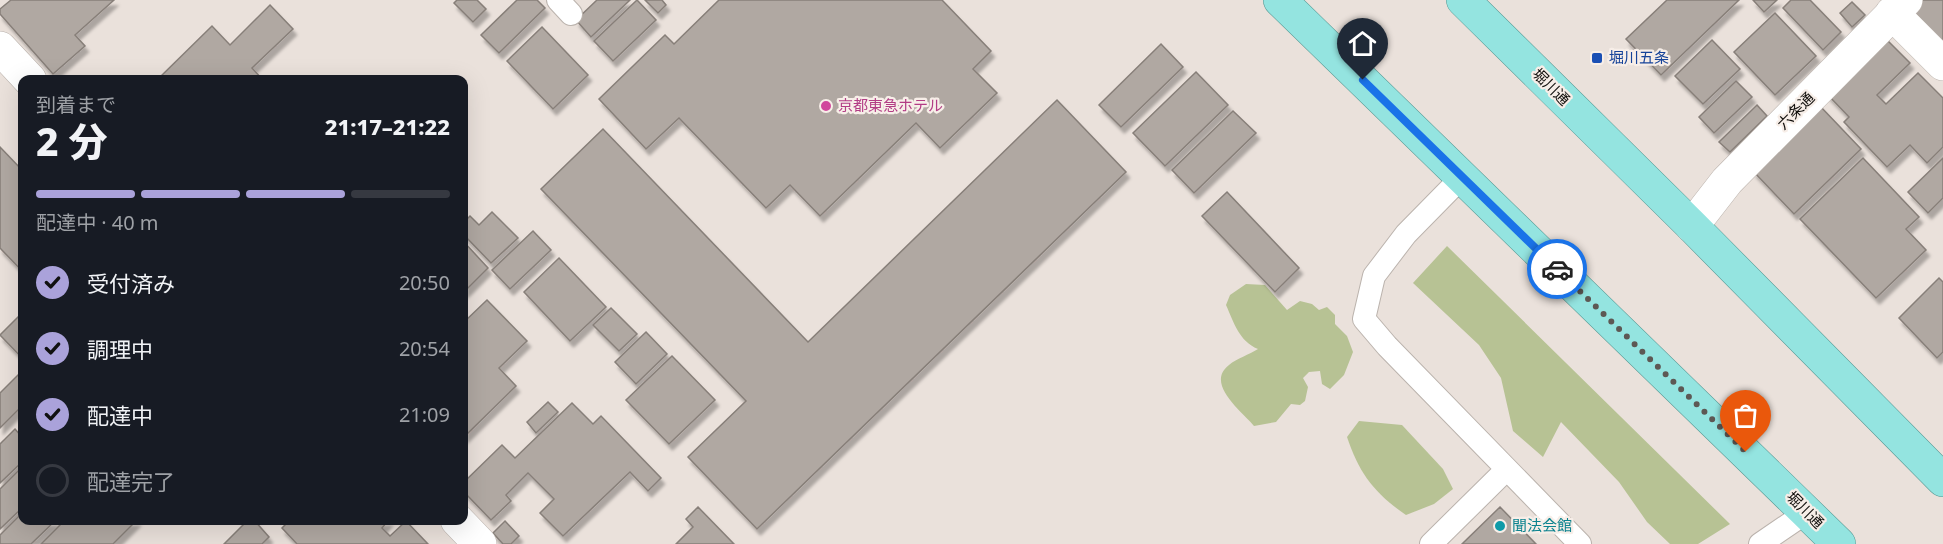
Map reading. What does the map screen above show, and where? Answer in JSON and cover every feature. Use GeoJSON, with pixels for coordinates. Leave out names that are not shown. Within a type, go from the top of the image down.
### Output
{"type":"FeatureCollection","features":[{"type":"Feature","properties":{"kind":"highway","name":"堀川通"},"geometry":{"type":"LineString","coordinates":[[1280,0],[1839,544]]}},
{"type":"Feature","properties":{"kind":"highway","name":"堀川通"},"geometry":{"type":"LineString","coordinates":[[1463,0],[1692,226],[1943,480]]}},
{"type":"Feature","properties":{"kind":"street","name":"六条通"},"geometry":{"type":"LineString","coordinates":[[1692,226],[1727,181],[1899,7]]}},
{"type":"Feature","properties":{"kind":"street"},"geometry":{"type":"LineString","coordinates":[[1899,7],[1943,64]]}},
{"type":"Feature","properties":{"kind":"street"},"geometry":{"type":"LineString","coordinates":[[0,48],[25,75]]}},
{"type":"Feature","properties":{"kind":"street"},"geometry":{"type":"LineString","coordinates":[[463,525],[480,544]]}},
{"type":"Feature","properties":{"kind":"lane"},"geometry":{"type":"LineString","coordinates":[[1462,177],[1406,234],[1374,276],[1364,319],[1506,470],[1580,544]]}},
{"type":"Feature","properties":{"kind":"lane"},"geometry":{"type":"LineString","coordinates":[[1431,544],[1506,470]]}},
{"type":"Feature","properties":{"kind":"lane"},"geometry":{"type":"LineString","coordinates":[[1760,544],[1807,512]]}},
{"type":"Feature","properties":{"kind":"green space"},"geometry":{"type":"Polygon","coordinates":[[[1447,246],[1730,524],[1698,544],[1670,544],[1647,522],[1619,482],[1561,422],[1543,457],[1513,431],[1501,378],[1479,345],[1413,283],[1447,246]]]}},
{"type":"Feature","properties":{"kind":"green space"},"geometry":{"type":"Polygon","coordinates":[[[1246,284],[1265,285],[1287,310],[1300,301],[1312,304],[1319,310],[1327,307],[1335,315],[1335,324],[1347,336],[1353,352],[1344,375],[1330,389],[1322,384],[1320,371],[1309,372],[1303,378],[1308,387],[1305,401],[1300,405],[1291,404],[1276,422],[1254,426],[1228,398],[1221,381],[1222,373],[1229,365],[1258,349],[1251,346],[1242,336],[1226,305],[1230,295],[1246,284]]]}},
{"type":"Feature","properties":{"kind":"green space"},"geometry":{"type":"Polygon","coordinates":[[[1359,421],[1402,425],[1443,469],[1453,489],[1434,504],[1406,515],[1376,490],[1357,461],[1347,437],[1359,421]]]}},
{"type":"Feature","properties":{"kind":"building"},"geometry":{"type":"Polygon","coordinates":[[[11,0],[114,0],[75,35],[85,46],[53,74],[0,14],[0,9],[11,0]]]}},
{"type":"Feature","properties":{"kind":"building"},"geometry":{"type":"Polygon","coordinates":[[[457,0],[477,0],[486,9],[473,22],[454,3],[457,0]]]}},
{"type":"Feature","properties":{"kind":"building"},"geometry":{"type":"Polygon","coordinates":[[[517,0],[537,0],[545,8],[499,53],[481,35],[517,0]]]}},
{"type":"Feature","properties":{"kind":"building"},"geometry":{"type":"Polygon","coordinates":[[[597,0],[630,0],[591,37],[576,20],[597,0]]]}},
{"type":"Feature","properties":{"kind":"building"},"geometry":{"type":"Polygon","coordinates":[[[637,0],[656,20],[613,61],[594,41],[637,0]]]}},
{"type":"Feature","properties":{"kind":"building"},"geometry":{"type":"Polygon","coordinates":[[[645,0],[662,0],[666,5],[658,13],[645,0]]]}},
{"type":"Feature","properties":{"kind":"building"},"geometry":{"type":"Polygon","coordinates":[[[719,0],[942,0],[991,51],[973,69],[997,93],[940,148],[916,123],[820,216],[790,185],[766,208],[679,118],[646,149],[599,99],[665,35],[674,44],[719,0]]]}},
{"type":"Feature","properties":{"kind":"building"},"geometry":{"type":"Polygon","coordinates":[[[1667,0],[1739,0],[1661,75],[1626,39],[1667,0]]]}},
{"type":"Feature","properties":{"kind":"building"},"geometry":{"type":"Polygon","coordinates":[[[1753,0],[1777,0],[1764,12],[1753,0]]]}},
{"type":"Feature","properties":{"kind":"building"},"geometry":{"type":"Polygon","coordinates":[[[1791,0],[1810,0],[1841,32],[1823,50],[1783,8],[1791,0]]]}},
{"type":"Feature","properties":{"kind":"building"},"geometry":{"type":"Polygon","coordinates":[[[1922,0],[1943,0],[1943,42],[1912,10],[1922,0]]]}},
{"type":"Feature","properties":{"kind":"building"},"geometry":{"type":"Polygon","coordinates":[[[1852,2],[1865,15],[1852,27],[1840,13],[1852,2]]]}},
{"type":"Feature","properties":{"kind":"building"},"geometry":{"type":"Polygon","coordinates":[[[270,5],[293,29],[252,68],[258,75],[162,75],[212,26],[230,45],[270,5]]]}},
{"type":"Feature","properties":{"kind":"building"},"geometry":{"type":"Polygon","coordinates":[[[1775,13],[1816,56],[1775,95],[1734,52],[1775,13]]]}},
{"type":"Feature","properties":{"kind":"building"},"geometry":{"type":"Polygon","coordinates":[[[542,27],[588,75],[553,109],[507,61],[542,27]]]}},
{"type":"Feature","properties":{"kind":"building"},"geometry":{"type":"Polygon","coordinates":[[[1885,38],[1910,63],[1877,95],[1886,104],[1918,73],[1943,98],[1943,147],[1927,163],[1910,145],[1887,167],[1844,122],[1849,117],[1827,94],[1885,38]]]}},
{"type":"Feature","properties":{"kind":"building"},"geometry":{"type":"Polygon","coordinates":[[[1712,40],[1740,69],[1703,104],[1675,76],[1712,40]]]}},
{"type":"Feature","properties":{"kind":"building"},"geometry":{"type":"Polygon","coordinates":[[[1161,44],[1183,67],[1121,127],[1099,105],[1161,44]]]}},
{"type":"Feature","properties":{"kind":"building"},"geometry":{"type":"Polygon","coordinates":[[[1196,72],[1228,105],[1165,166],[1133,133],[1196,72]]]}},
{"type":"Feature","properties":{"kind":"building"},"geometry":{"type":"Polygon","coordinates":[[[1736,81],[1752,97],[1714,133],[1699,117],[1736,81]]]}},
{"type":"Feature","properties":{"kind":"building"},"geometry":{"type":"Polygon","coordinates":[[[1057,100],[1126,172],[757,529],[688,457],[746,401],[541,189],[603,129],[808,342],[1057,100]]]}},
{"type":"Feature","properties":{"kind":"building"},"geometry":{"type":"Polygon","coordinates":[[[1757,105],[1767,116],[1730,152],[1719,142],[1757,105]]]}},
{"type":"Feature","properties":{"kind":"building"},"geometry":{"type":"Polygon","coordinates":[[[1820,106],[1861,149],[1794,214],[1753,171],[1820,106]]]}},
{"type":"Feature","properties":{"kind":"building"},"geometry":{"type":"Polygon","coordinates":[[[1233,111],[1256,133],[1194,193],[1172,170],[1233,111]]]}},
{"type":"Feature","properties":{"kind":"building"},"geometry":{"type":"Polygon","coordinates":[[[0,147],[18,166],[18,267],[0,248],[0,147]]]}},
{"type":"Feature","properties":{"kind":"building"},"geometry":{"type":"Polygon","coordinates":[[[1863,158],[1919,217],[1906,229],[1926,250],[1876,298],[1800,219],[1863,158]]]}},
{"type":"Feature","properties":{"kind":"building"},"geometry":{"type":"Polygon","coordinates":[[[1943,158],[1943,198],[1928,213],[1908,192],[1943,158]]]}},
{"type":"Feature","properties":{"kind":"building"},"geometry":{"type":"Polygon","coordinates":[[[1227,192],[1299,268],[1275,292],[1202,216],[1227,192]]]}},
{"type":"Feature","properties":{"kind":"building"},"geometry":{"type":"Polygon","coordinates":[[[492,212],[518,238],[491,263],[468,239],[468,218],[470,216],[479,225],[492,212]]]}},
{"type":"Feature","properties":{"kind":"building"},"geometry":{"type":"Polygon","coordinates":[[[533,231],[551,250],[510,289],[492,270],[533,231]]]}},
{"type":"Feature","properties":{"kind":"building"},"geometry":{"type":"Polygon","coordinates":[[[468,246],[488,268],[468,288],[468,246]]]}},
{"type":"Feature","properties":{"kind":"building"},"geometry":{"type":"Polygon","coordinates":[[[559,258],[606,307],[570,341],[524,292],[559,258]]]}},
{"type":"Feature","properties":{"kind":"building"},"geometry":{"type":"Polygon","coordinates":[[[1939,278],[1943,282],[1943,352],[1937,358],[1899,318],[1939,278]]]}},
{"type":"Feature","properties":{"kind":"building"},"geometry":{"type":"Polygon","coordinates":[[[487,300],[527,341],[499,368],[516,386],[468,433],[468,318],[487,300]]]}},
{"type":"Feature","properties":{"kind":"building"},"geometry":{"type":"Polygon","coordinates":[[[611,308],[637,334],[619,351],[593,325],[611,308]]]}},
{"type":"Feature","properties":{"kind":"building"},"geometry":{"type":"Polygon","coordinates":[[[18,317],[18,354],[0,335],[18,317]]]}},
{"type":"Feature","properties":{"kind":"building"},"geometry":{"type":"Polygon","coordinates":[[[646,332],[667,354],[636,384],[615,362],[646,332]]]}},
{"type":"Feature","properties":{"kind":"building"},"geometry":{"type":"Polygon","coordinates":[[[672,356],[715,400],[669,444],[626,400],[672,356]]]}},
{"type":"Feature","properties":{"kind":"building"},"geometry":{"type":"Polygon","coordinates":[[[18,375],[18,410],[0,428],[0,393],[18,375]]]}},
{"type":"Feature","properties":{"kind":"building"},"geometry":{"type":"Polygon","coordinates":[[[548,402],[558,412],[536,433],[527,422],[548,402]]]}},
{"type":"Feature","properties":{"kind":"building"},"geometry":{"type":"Polygon","coordinates":[[[572,403],[593,424],[601,416],[661,478],[648,491],[630,472],[563,536],[540,513],[554,499],[528,473],[506,495],[511,501],[491,520],[468,496],[468,478],[502,445],[515,458],[572,403]]]}},
{"type":"Feature","properties":{"kind":"building"},"geometry":{"type":"Polygon","coordinates":[[[15,429],[18,432],[18,466],[0,483],[0,444],[15,429]]]}},
{"type":"Feature","properties":{"kind":"building"},"geometry":{"type":"Polygon","coordinates":[[[18,471],[18,512],[0,529],[0,489],[18,471]]]}},
{"type":"Feature","properties":{"kind":"building"},"geometry":{"type":"Polygon","coordinates":[[[698,507],[734,544],[676,544],[693,527],[686,519],[698,507]]]}},
{"type":"Feature","properties":{"kind":"building","name":"聞法会館"},"geometry":{"type":"Polygon","coordinates":[[[1500,507],[1536,544],[1462,544],[1500,507]]]}},
{"type":"Feature","properties":{"kind":"building"},"geometry":{"type":"Polygon","coordinates":[[[18,517],[18,525],[51,525],[31,544],[0,544],[0,535],[18,517]]]}},
{"type":"Feature","properties":{"kind":"building"},"geometry":{"type":"Polygon","coordinates":[[[505,521],[519,536],[511,544],[503,544],[493,533],[505,521]]]}},
{"type":"Feature","properties":{"kind":"building"},"geometry":{"type":"Polygon","coordinates":[[[60,525],[132,525],[113,544],[41,544],[60,525]]]}},
{"type":"Feature","properties":{"kind":"building"},"geometry":{"type":"Polygon","coordinates":[[[243,525],[258,525],[269,537],[262,544],[224,544],[243,525]]]}},
{"type":"Feature","properties":{"kind":"building"},"geometry":{"type":"Polygon","coordinates":[[[285,525],[385,525],[382,528],[390,536],[402,525],[410,525],[428,544],[297,544],[282,528],[285,525]]]}},
{"type":"Feature","properties":{"kind":"way so far"},"geometry":{"type":"LineString","coordinates":[[1557,269],[1746,452]]}},
{"type":"Feature","properties":{"kind":"place","name":"堀川五条"},"geometry":{"type":"Point","coordinates":[1597,58]}},
{"type":"Feature","properties":{"kind":"place","name":"京都東急ホテル"},"geometry":{"type":"Point","coordinates":[826,106]}},
{"type":"Feature","properties":{"kind":"place","name":"聞法会館"},"geometry":{"type":"Point","coordinates":[1500,526]}},
{"type":"Feature","properties":{"kind":"route"},"geometry":{"type":"LineString","coordinates":[[1363,80],[1557,269]]}}]}
